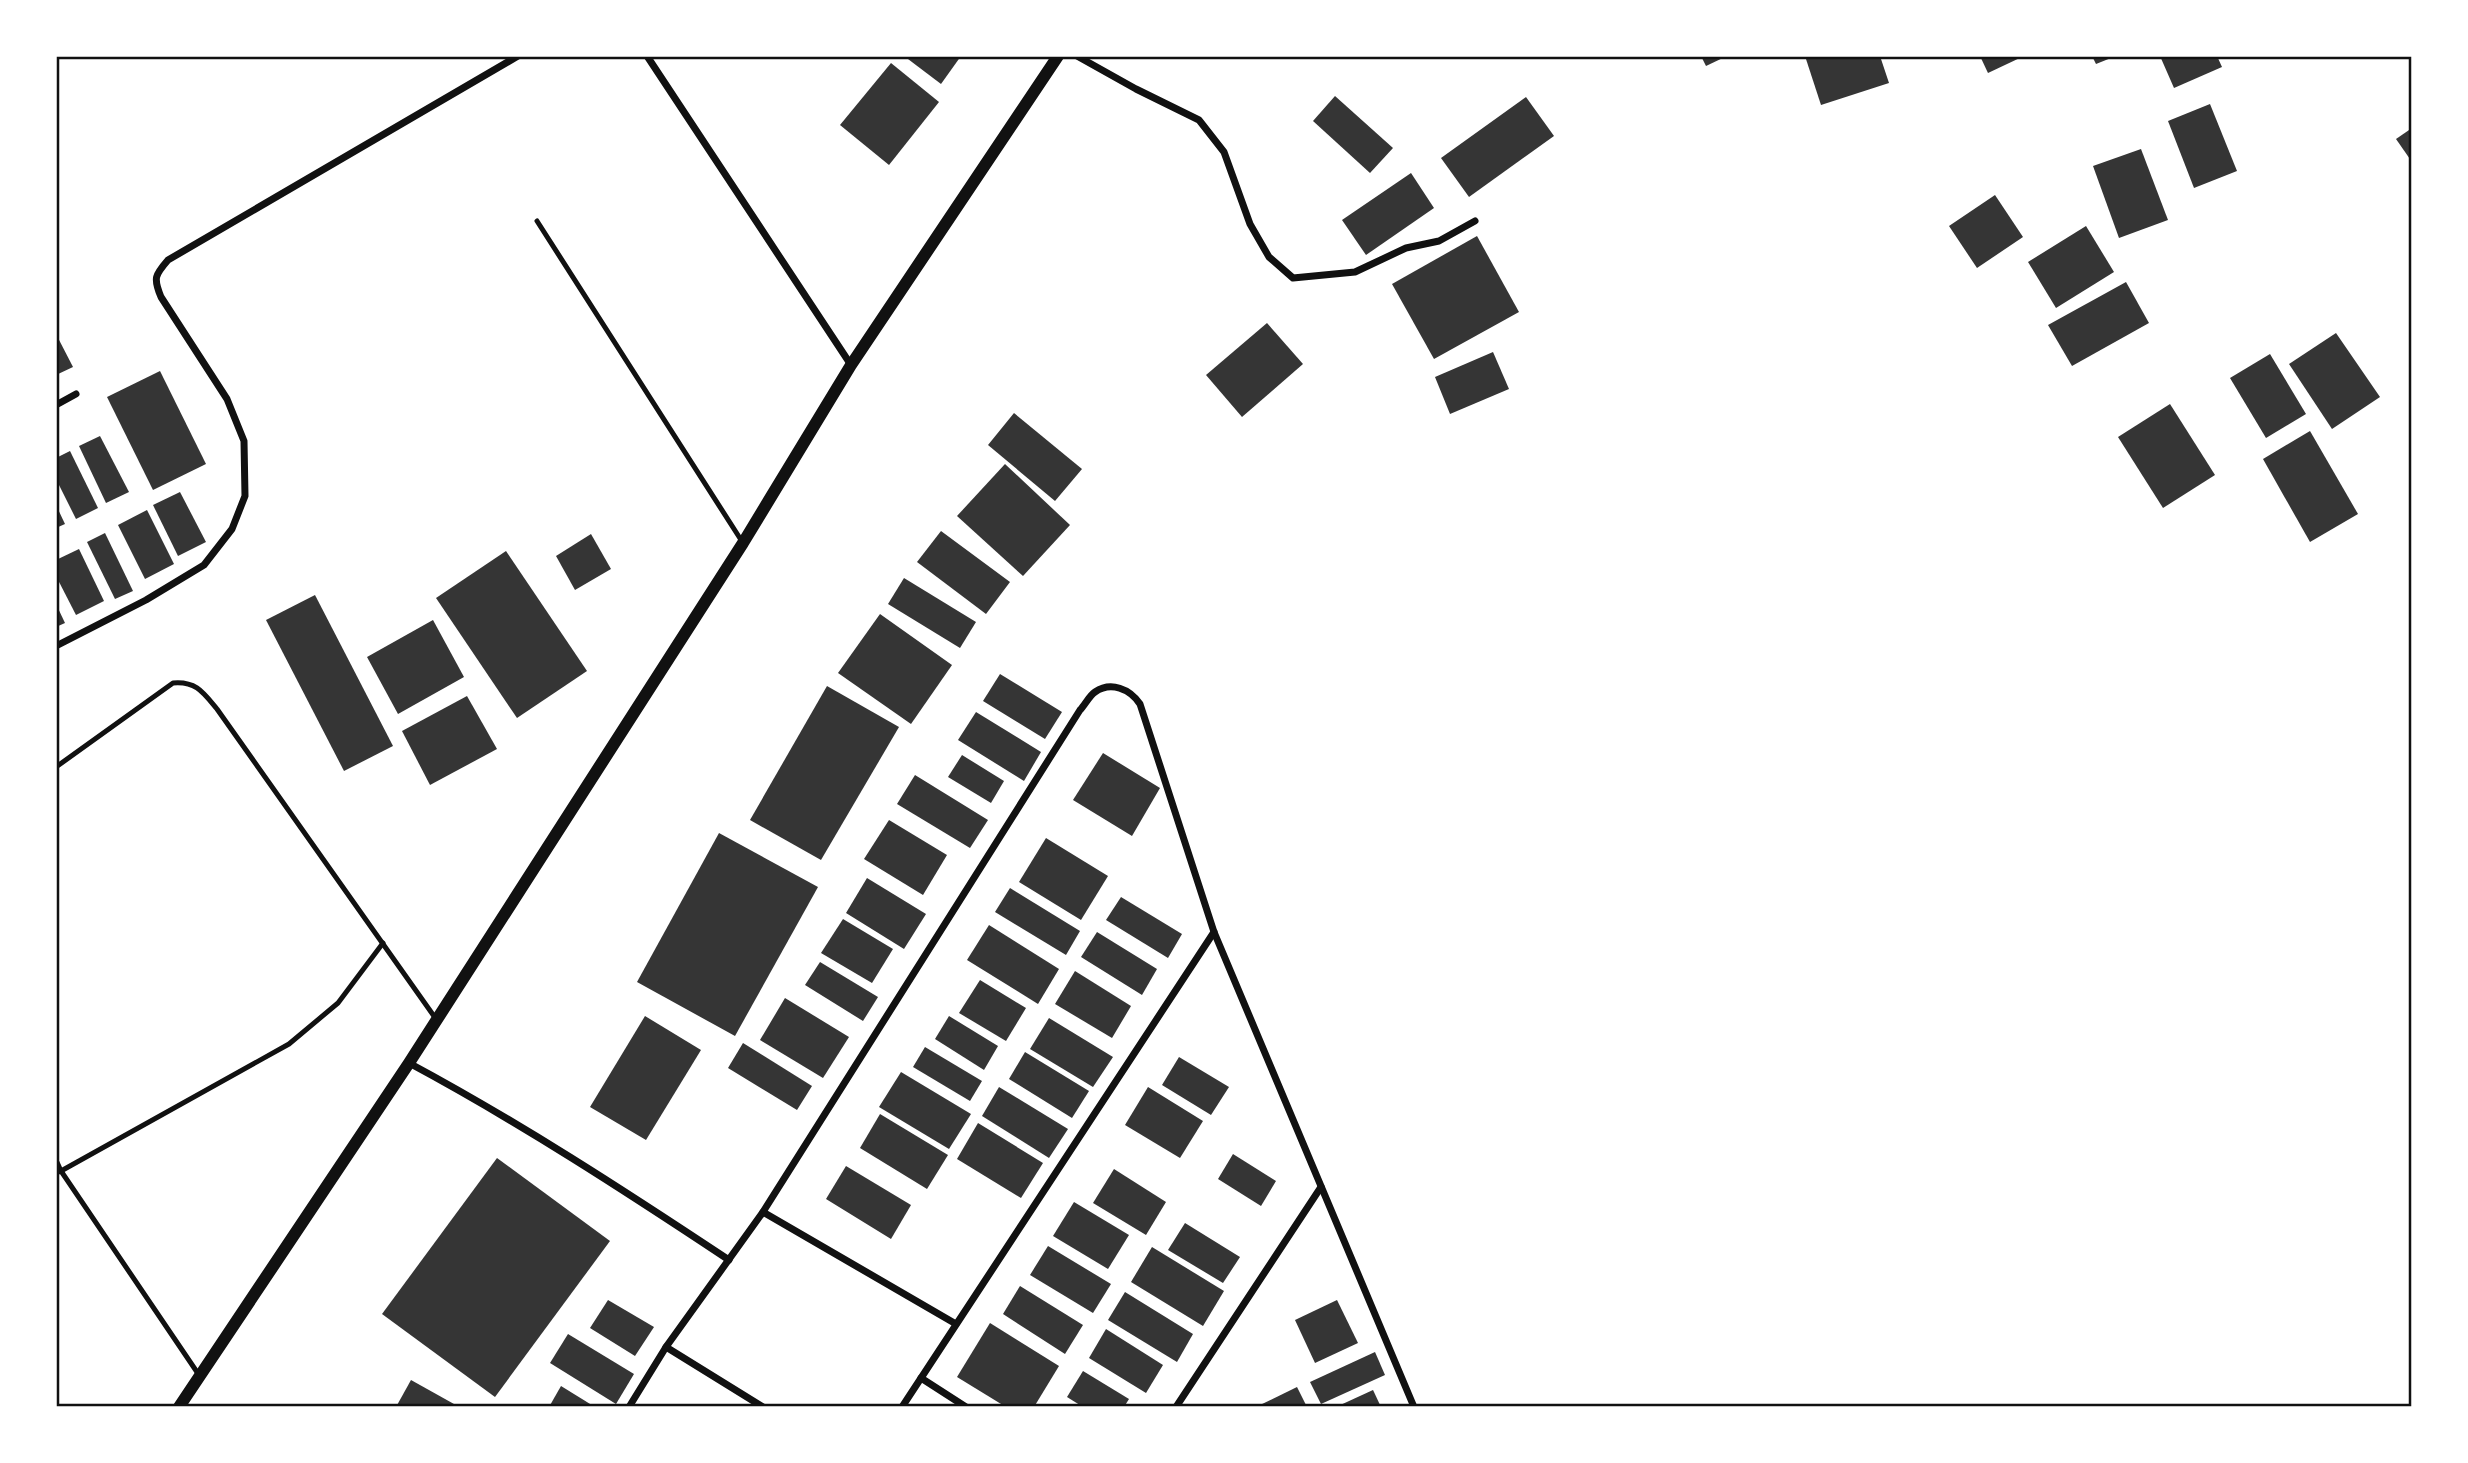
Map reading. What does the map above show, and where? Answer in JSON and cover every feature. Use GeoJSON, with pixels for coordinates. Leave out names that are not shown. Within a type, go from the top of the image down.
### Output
{"type":"FeatureCollection","features":[{"type":"Feature","properties":{"kind":"street"},"geometry":{"type":"LineString","coordinates":[[56,646],[146,600],[204,565],[232,529],[245,496],[244,441],[226,398],[161,297],[156,285],[157,273],[169,260],[518,56]]}},
{"type":"Feature","properties":{"kind":"street"},"geometry":{"type":"LineString","coordinates":[[647,56],[851,365]]}},
{"type":"Feature","properties":{"kind":"street"},"geometry":{"type":"LineString","coordinates":[[179,1407],[409,1063],[743,543],[851,365],[1058,56]]}},
{"type":"Feature","properties":{"kind":"street"},"geometry":{"type":"LineString","coordinates":[[1077,56],[1199,120],[1224,152],[1250,224],[1269,257],[1293,278],[1355,272],[1406,248],[1439,241],[1475,221]]}},
{"type":"Feature","properties":{"kind":"street"},"geometry":{"type":"LineString","coordinates":[[56,405],[76,394]]}},
{"type":"Feature","properties":{"kind":"street"},"geometry":{"type":"LineString","coordinates":[[629,1407],[666,1347],[762,1212],[1080,710],[1095,692],[1117,687],[1134,695],[1140,704],[1214,932],[1414,1407]]}},
{"type":"Feature","properties":{"kind":"street"},"geometry":{"type":"LineString","coordinates":[[902,1407],[1214,932]]}},
{"type":"Feature","properties":{"kind":"street"},"geometry":{"type":"LineString","coordinates":[[409,1063],[462,1091],[636,1198],[729,1260]]}},
{"type":"Feature","properties":{"kind":"street"},"geometry":{"type":"LineString","coordinates":[[1176,1407],[1321,1187]]}},
{"type":"Feature","properties":{"kind":"street"},"geometry":{"type":"LineString","coordinates":[[762,1212],[956,1324]]}},
{"type":"Feature","properties":{"kind":"street"},"geometry":{"type":"LineString","coordinates":[[666,1347],[763,1407]]}},
{"type":"Feature","properties":{"kind":"street"},"geometry":{"type":"LineString","coordinates":[[921,1378],[966,1407]]}},
{"type":"Feature","properties":{"kind":"lane"},"geometry":{"type":"LineString","coordinates":[[537,221],[743,543]]}},
{"type":"Feature","properties":{"kind":"lane"},"geometry":{"type":"LineString","coordinates":[[56,766],[173,683],[188,682],[204,693],[217,709],[436,1019]]}},
{"type":"Feature","properties":{"kind":"lane"},"geometry":{"type":"LineString","coordinates":[[59,1172],[289,1044],[338,1003],[383,943]]}},
{"type":"Feature","properties":{"kind":"lane"},"geometry":{"type":"LineString","coordinates":[[56,1160],[59,1172],[199,1375]]}},
{"type":"Feature","properties":{"kind":"building"},"geometry":{"type":"Polygon","coordinates":[[[904,56],[961,56],[941,84],[904,56]]]}},
{"type":"Feature","properties":{"kind":"building"},"geometry":{"type":"Polygon","coordinates":[[[1701,56],[1727,56],[1706,66],[1701,56]]]}},
{"type":"Feature","properties":{"kind":"building"},"geometry":{"type":"Polygon","coordinates":[[[1805,56],[1880,56],[1889,83],[1821,105],[1805,56]]]}},
{"type":"Feature","properties":{"kind":"building"},"geometry":{"type":"Polygon","coordinates":[[[1980,56],[2024,56],[1988,73],[1980,56]]]}},
{"type":"Feature","properties":{"kind":"building"},"geometry":{"type":"Polygon","coordinates":[[[2092,56],[2116,56],[2096,64],[2092,56]]]}},
{"type":"Feature","properties":{"kind":"building"},"geometry":{"type":"Polygon","coordinates":[[[2160,56],[2217,56],[2222,67],[2174,88],[2160,56]]]}},
{"type":"Feature","properties":{"kind":"building"},"geometry":{"type":"Polygon","coordinates":[[[891,63],[939,102],[889,165],[840,125],[891,63]]]}},
{"type":"Feature","properties":{"kind":"building"},"geometry":{"type":"Polygon","coordinates":[[[1335,96],[1393,148],[1370,173],[1313,121],[1335,96]]]}},
{"type":"Feature","properties":{"kind":"building"},"geometry":{"type":"Polygon","coordinates":[[[1526,97],[1554,136],[1469,197],[1441,158],[1526,97]]]}},
{"type":"Feature","properties":{"kind":"building"},"geometry":{"type":"Polygon","coordinates":[[[2210,104],[2237,171],[2194,188],[2168,121],[2210,104]]]}},
{"type":"Feature","properties":{"kind":"building"},"geometry":{"type":"Polygon","coordinates":[[[2412,128],[2412,162],[2396,139],[2412,128]]]}},
{"type":"Feature","properties":{"kind":"building"},"geometry":{"type":"Polygon","coordinates":[[[2141,149],[2168,220],[2119,238],[2093,166],[2141,149]]]}},
{"type":"Feature","properties":{"kind":"building"},"geometry":{"type":"Polygon","coordinates":[[[1411,173],[1434,208],[1366,255],[1342,220],[1411,173]]]}},
{"type":"Feature","properties":{"kind":"building"},"geometry":{"type":"Polygon","coordinates":[[[1995,195],[2023,237],[1977,268],[1949,226],[1995,195]]]}},
{"type":"Feature","properties":{"kind":"building"},"geometry":{"type":"Polygon","coordinates":[[[2086,226],[2114,272],[2056,308],[2028,262],[2086,226]]]}},
{"type":"Feature","properties":{"kind":"building"},"geometry":{"type":"Polygon","coordinates":[[[1477,236],[1519,312],[1434,359],[1392,284],[1477,236]]]}},
{"type":"Feature","properties":{"kind":"building"},"geometry":{"type":"Polygon","coordinates":[[[2126,282],[2149,323],[2072,366],[2048,325],[2126,282]]]}},
{"type":"Feature","properties":{"kind":"building"},"geometry":{"type":"Polygon","coordinates":[[[1267,323],[1303,364],[1242,417],[1206,375],[1267,323]]]}},
{"type":"Feature","properties":{"kind":"building"},"geometry":{"type":"Polygon","coordinates":[[[2336,333],[2380,397],[2332,429],[2289,364],[2336,333]]]}},
{"type":"Feature","properties":{"kind":"building"},"geometry":{"type":"Polygon","coordinates":[[[56,334],[73,367],[56,375],[56,334]]]}},
{"type":"Feature","properties":{"kind":"building"},"geometry":{"type":"Polygon","coordinates":[[[1493,352],[1509,389],[1450,414],[1435,377],[1493,352]]]}},
{"type":"Feature","properties":{"kind":"building"},"geometry":{"type":"Polygon","coordinates":[[[2270,354],[2306,414],[2266,438],[2230,378],[2270,354]]]}},
{"type":"Feature","properties":{"kind":"building"},"geometry":{"type":"Polygon","coordinates":[[[160,371],[206,464],[153,490],[107,397],[160,371]]]}},
{"type":"Feature","properties":{"kind":"building"},"geometry":{"type":"Polygon","coordinates":[[[2170,404],[2215,475],[2163,508],[2118,437],[2170,404]]]}},
{"type":"Feature","properties":{"kind":"building"},"geometry":{"type":"Polygon","coordinates":[[[1014,413],[1082,469],[1055,501],[988,445],[1014,413]]]}},
{"type":"Feature","properties":{"kind":"building"},"geometry":{"type":"Polygon","coordinates":[[[2310,431],[2358,514],[2310,542],[2263,459],[2310,431]]]}},
{"type":"Feature","properties":{"kind":"building"},"geometry":{"type":"Polygon","coordinates":[[[100,436],[129,492],[106,503],[79,446],[100,436]]]}},
{"type":"Feature","properties":{"kind":"building"},"geometry":{"type":"Polygon","coordinates":[[[70,451],[98,508],[76,519],[56,479],[56,458],[70,451]]]}},
{"type":"Feature","properties":{"kind":"building"},"geometry":{"type":"Polygon","coordinates":[[[1005,464],[1070,525],[1023,576],[957,516],[1005,464]]]}},
{"type":"Feature","properties":{"kind":"building"},"geometry":{"type":"Polygon","coordinates":[[[180,492],[206,542],[178,556],[153,505],[180,492]]]}},
{"type":"Feature","properties":{"kind":"building"},"geometry":{"type":"Polygon","coordinates":[[[56,505],[65,524],[56,528],[56,505]]]}},
{"type":"Feature","properties":{"kind":"building"},"geometry":{"type":"Polygon","coordinates":[[[147,510],[174,564],[145,579],[118,525],[147,510]]]}},
{"type":"Feature","properties":{"kind":"building"},"geometry":{"type":"Polygon","coordinates":[[[941,531],[1010,582],[986,614],[917,562],[941,531]]]}},
{"type":"Feature","properties":{"kind":"building"},"geometry":{"type":"Polygon","coordinates":[[[105,533],[133,591],[115,599],[87,542],[105,533]]]}},
{"type":"Feature","properties":{"kind":"building"},"geometry":{"type":"Polygon","coordinates":[[[591,534],[611,569],[575,590],[556,556],[591,534]]]}},
{"type":"Feature","properties":{"kind":"building"},"geometry":{"type":"Polygon","coordinates":[[[79,549],[104,601],[76,615],[56,576],[56,560],[79,549]]]}},
{"type":"Feature","properties":{"kind":"building"},"geometry":{"type":"Polygon","coordinates":[[[506,551],[587,671],[517,718],[436,598],[506,551]]]}},
{"type":"Feature","properties":{"kind":"building"},"geometry":{"type":"Polygon","coordinates":[[[904,578],[976,622],[960,648],[888,604],[904,578]]]}},
{"type":"Feature","properties":{"kind":"building"},"geometry":{"type":"Polygon","coordinates":[[[315,595],[393,746],[344,771],[266,620],[315,595]]]}},
{"type":"Feature","properties":{"kind":"building"},"geometry":{"type":"Polygon","coordinates":[[[56,604],[65,623],[56,627],[56,604]]]}},
{"type":"Feature","properties":{"kind":"building"},"geometry":{"type":"Polygon","coordinates":[[[880,614],[952,665],[911,724],[838,673],[880,614]]]}},
{"type":"Feature","properties":{"kind":"building"},"geometry":{"type":"Polygon","coordinates":[[[433,620],[464,677],[398,714],[367,657],[433,620]]]}},
{"type":"Feature","properties":{"kind":"building"},"geometry":{"type":"Polygon","coordinates":[[[1000,674],[1062,712],[1045,739],[983,701],[1000,674]]]}},
{"type":"Feature","properties":{"kind":"building"},"geometry":{"type":"Polygon","coordinates":[[[827,686],[899,727],[821,860],[750,820],[827,686]]]}},
{"type":"Feature","properties":{"kind":"building"},"geometry":{"type":"Polygon","coordinates":[[[467,696],[497,749],[430,785],[402,731],[467,696]]]}},
{"type":"Feature","properties":{"kind":"building"},"geometry":{"type":"Polygon","coordinates":[[[976,712],[1041,752],[1024,781],[958,740],[976,712]]]}},
{"type":"Feature","properties":{"kind":"building"},"geometry":{"type":"Polygon","coordinates":[[[1103,753],[1160,788],[1132,836],[1073,800],[1103,753]]]}},
{"type":"Feature","properties":{"kind":"building"},"geometry":{"type":"Polygon","coordinates":[[[962,755],[1004,781],[991,803],[948,777],[962,755]]]}},
{"type":"Feature","properties":{"kind":"building"},"geometry":{"type":"Polygon","coordinates":[[[915,775],[988,820],[970,848],[897,804],[915,775]]]}},
{"type":"Feature","properties":{"kind":"building"},"geometry":{"type":"Polygon","coordinates":[[[889,820],[947,855],[923,895],[864,859],[889,820]]]}},
{"type":"Feature","properties":{"kind":"building"},"geometry":{"type":"Polygon","coordinates":[[[719,833],[818,887],[735,1036],[637,982],[719,833]]]}},
{"type":"Feature","properties":{"kind":"building"},"geometry":{"type":"Polygon","coordinates":[[[1046,838],[1108,876],[1081,920],[1019,882],[1046,838]]]}},
{"type":"Feature","properties":{"kind":"building"},"geometry":{"type":"Polygon","coordinates":[[[867,878],[926,914],[904,949],[846,913],[867,878]]]}},
{"type":"Feature","properties":{"kind":"building"},"geometry":{"type":"Polygon","coordinates":[[[1010,888],[1080,931],[1066,955],[995,912],[1010,888]]]}},
{"type":"Feature","properties":{"kind":"building"},"geometry":{"type":"Polygon","coordinates":[[[1121,897],[1182,934],[1168,958],[1106,920],[1121,897]]]}},
{"type":"Feature","properties":{"kind":"building"},"geometry":{"type":"Polygon","coordinates":[[[843,919],[893,949],[872,983],[821,953],[843,919]]]}},
{"type":"Feature","properties":{"kind":"building"},"geometry":{"type":"Polygon","coordinates":[[[989,925],[1059,969],[1038,1004],[967,960],[989,925]]]}},
{"type":"Feature","properties":{"kind":"building"},"geometry":{"type":"Polygon","coordinates":[[[1097,932],[1157,969],[1142,995],[1081,957],[1097,932]]]}},
{"type":"Feature","properties":{"kind":"building"},"geometry":{"type":"Polygon","coordinates":[[[820,962],[878,997],[863,1021],[805,985],[820,962]]]}},
{"type":"Feature","properties":{"kind":"building"},"geometry":{"type":"Polygon","coordinates":[[[1075,971],[1131,1006],[1112,1038],[1055,1004],[1075,971]]]}},
{"type":"Feature","properties":{"kind":"building"},"geometry":{"type":"Polygon","coordinates":[[[980,980],[1026,1008],[1006,1041],[959,1013],[980,980]]]}},
{"type":"Feature","properties":{"kind":"building"},"geometry":{"type":"Polygon","coordinates":[[[785,998],[849,1037],[823,1078],[760,1040],[785,998]]]}},
{"type":"Feature","properties":{"kind":"building"},"geometry":{"type":"Polygon","coordinates":[[[645,1016],[701,1050],[646,1140],[590,1107],[645,1016]]]}},
{"type":"Feature","properties":{"kind":"building"},"geometry":{"type":"Polygon","coordinates":[[[949,1016],[998,1046],[984,1070],[935,1039],[949,1016]]]}},
{"type":"Feature","properties":{"kind":"building"},"geometry":{"type":"Polygon","coordinates":[[[1049,1018],[1113,1057],[1093,1087],[1030,1049],[1049,1018]]]}},
{"type":"Feature","properties":{"kind":"building"},"geometry":{"type":"Polygon","coordinates":[[[743,1043],[812,1086],[797,1110],[728,1068],[743,1043]]]}},
{"type":"Feature","properties":{"kind":"building"},"geometry":{"type":"Polygon","coordinates":[[[925,1047],[982,1081],[970,1101],[913,1067],[925,1047]]]}},
{"type":"Feature","properties":{"kind":"building"},"geometry":{"type":"Polygon","coordinates":[[[1025,1052],[1089,1091],[1072,1118],[1009,1079],[1025,1052]]]}},
{"type":"Feature","properties":{"kind":"building"},"geometry":{"type":"Polygon","coordinates":[[[1179,1057],[1229,1087],[1211,1115],[1162,1085],[1179,1057]]]}},
{"type":"Feature","properties":{"kind":"building"},"geometry":{"type":"Polygon","coordinates":[[[901,1072],[971,1114],[949,1149],[879,1107],[901,1072]]]}},
{"type":"Feature","properties":{"kind":"building"},"geometry":{"type":"Polygon","coordinates":[[[999,1087],[1068,1129],[1049,1158],[982,1116],[999,1087]]]}},
{"type":"Feature","properties":{"kind":"building"},"geometry":{"type":"Polygon","coordinates":[[[1148,1087],[1203,1121],[1180,1158],[1125,1125],[1148,1087]]]}},
{"type":"Feature","properties":{"kind":"building"},"geometry":{"type":"Polygon","coordinates":[[[880,1114],[948,1155],[927,1189],[860,1148],[880,1114]]]}},
{"type":"Feature","properties":{"kind":"building"},"geometry":{"type":"Polygon","coordinates":[[[978,1123],[1043,1163],[1021,1198],[957,1159],[978,1123]]]}},
{"type":"Feature","properties":{"kind":"building"},"geometry":{"type":"Polygon","coordinates":[[[1233,1154],[1276,1181],[1261,1206],[1218,1179],[1233,1154]]]}},
{"type":"Feature","properties":{"kind":"building"},"geometry":{"type":"Polygon","coordinates":[[[497,1158],[610,1241],[495,1397],[382,1314],[497,1158]]]}},
{"type":"Feature","properties":{"kind":"building"},"geometry":{"type":"Polygon","coordinates":[[[846,1166],[911,1205],[891,1239],[826,1199],[846,1166]]]}},
{"type":"Feature","properties":{"kind":"building"},"geometry":{"type":"Polygon","coordinates":[[[1114,1169],[1166,1202],[1146,1235],[1093,1203],[1114,1169]]]}},
{"type":"Feature","properties":{"kind":"building"},"geometry":{"type":"Polygon","coordinates":[[[1074,1202],[1129,1235],[1108,1269],[1053,1236],[1074,1202]]]}},
{"type":"Feature","properties":{"kind":"building"},"geometry":{"type":"Polygon","coordinates":[[[1185,1223],[1240,1257],[1223,1283],[1168,1250],[1185,1223]]]}},
{"type":"Feature","properties":{"kind":"building"},"geometry":{"type":"Polygon","coordinates":[[[1048,1246],[1111,1284],[1093,1313],[1030,1275],[1048,1246]]]}},
{"type":"Feature","properties":{"kind":"building"},"geometry":{"type":"Polygon","coordinates":[[[1152,1247],[1224,1291],[1203,1326],[1131,1282],[1152,1247]]]}},
{"type":"Feature","properties":{"kind":"building"},"geometry":{"type":"Polygon","coordinates":[[[1020,1286],[1083,1325],[1065,1354],[1003,1314],[1020,1286]]]}},
{"type":"Feature","properties":{"kind":"building"},"geometry":{"type":"Polygon","coordinates":[[[1125,1292],[1193,1334],[1177,1362],[1108,1320],[1125,1292]]]}},
{"type":"Feature","properties":{"kind":"building"},"geometry":{"type":"Polygon","coordinates":[[[608,1300],[654,1327],[635,1356],[590,1328],[608,1300]]]}},
{"type":"Feature","properties":{"kind":"building"},"geometry":{"type":"Polygon","coordinates":[[[1337,1300],[1358,1343],[1315,1363],[1295,1320],[1337,1300]]]}},
{"type":"Feature","properties":{"kind":"building"},"geometry":{"type":"Polygon","coordinates":[[[990,1323],[1059,1366],[1034,1407],[1006,1407],[957,1377],[990,1323]]]}},
{"type":"Feature","properties":{"kind":"building"},"geometry":{"type":"Polygon","coordinates":[[[1106,1329],[1163,1365],[1146,1393],[1089,1358],[1106,1329]]]}},
{"type":"Feature","properties":{"kind":"building"},"geometry":{"type":"Polygon","coordinates":[[[568,1334],[634,1374],[616,1404],[550,1363],[568,1334]]]}},
{"type":"Feature","properties":{"kind":"building"},"geometry":{"type":"Polygon","coordinates":[[[1375,1352],[1385,1375],[1321,1404],[1310,1382],[1375,1352]]]}},
{"type":"Feature","properties":{"kind":"building"},"geometry":{"type":"Polygon","coordinates":[[[1083,1371],[1129,1399],[1124,1407],[1083,1407],[1067,1397],[1083,1371]]]}},
{"type":"Feature","properties":{"kind":"building"},"geometry":{"type":"Polygon","coordinates":[[[411,1380],[454,1404],[452,1407],[396,1407],[411,1380]]]}},
{"type":"Feature","properties":{"kind":"building"},"geometry":{"type":"Polygon","coordinates":[[[561,1386],[595,1407],[549,1407],[561,1386]]]}},
{"type":"Feature","properties":{"kind":"building"},"geometry":{"type":"Polygon","coordinates":[[[1297,1387],[1307,1407],[1261,1407],[1260,1405],[1297,1387]]]}},
{"type":"Feature","properties":{"kind":"building"},"geometry":{"type":"Polygon","coordinates":[[[1373,1390],[1381,1407],[1336,1407],[1373,1390]]]}}]}
